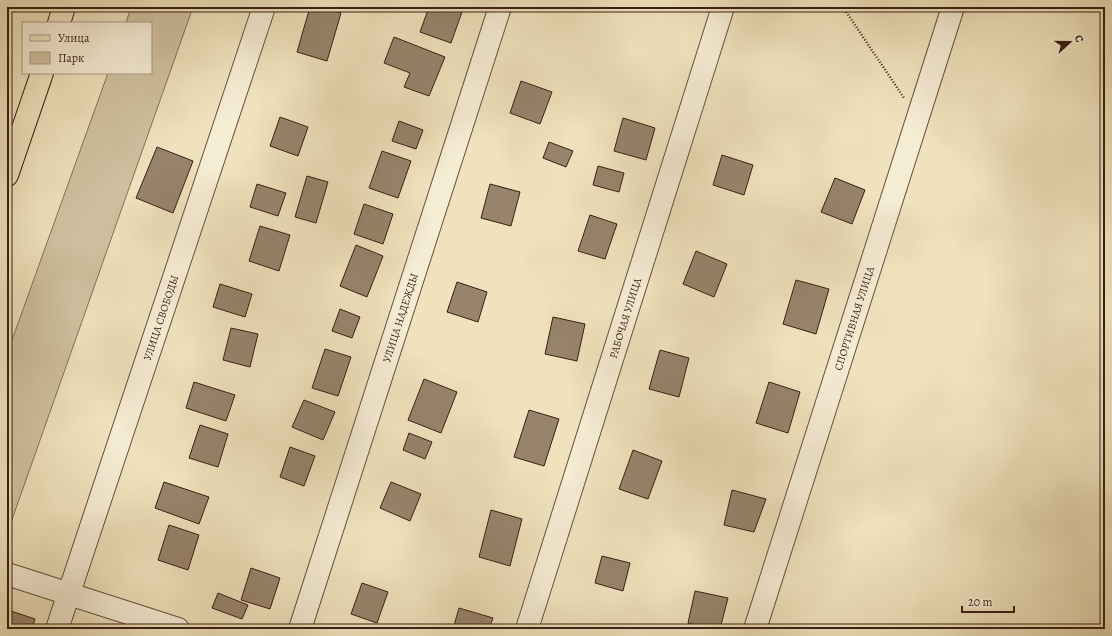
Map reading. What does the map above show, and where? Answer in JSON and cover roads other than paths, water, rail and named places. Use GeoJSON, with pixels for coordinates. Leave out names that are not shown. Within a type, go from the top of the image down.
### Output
{"type":"FeatureCollection","features":[{"type":"Feature","properties":{"kind":"main road"},"geometry":{"type":"LineString","coordinates":[[59,22],[64,7]]}},
{"type":"Feature","properties":{"kind":"main road"},"geometry":{"type":"LineString","coordinates":[[7,176],[42,74]]}},
{"type":"Feature","properties":{"kind":"street","name":"УЛИЦА СВОБОДЫ"},"geometry":{"type":"LineString","coordinates":[[58,629],[68,594],[264,7]]}},
{"type":"Feature","properties":{"kind":"street","name":"УЛИЦА НАДЕЖДЫ"},"geometry":{"type":"LineString","coordinates":[[300,629],[500,7]]}},
{"type":"Feature","properties":{"kind":"street","name":"РАБОЧАЯ УЛИЦА"},"geometry":{"type":"LineString","coordinates":[[527,629],[723,7]]}},
{"type":"Feature","properties":{"kind":"street","name":"СПОРТИВНАЯ УЛИЦА"},"geometry":{"type":"LineString","coordinates":[[755,629],[953,7]]}},
{"type":"Feature","properties":{"kind":"street"},"geometry":{"type":"LineString","coordinates":[[7,574],[178,629]]}}]}
